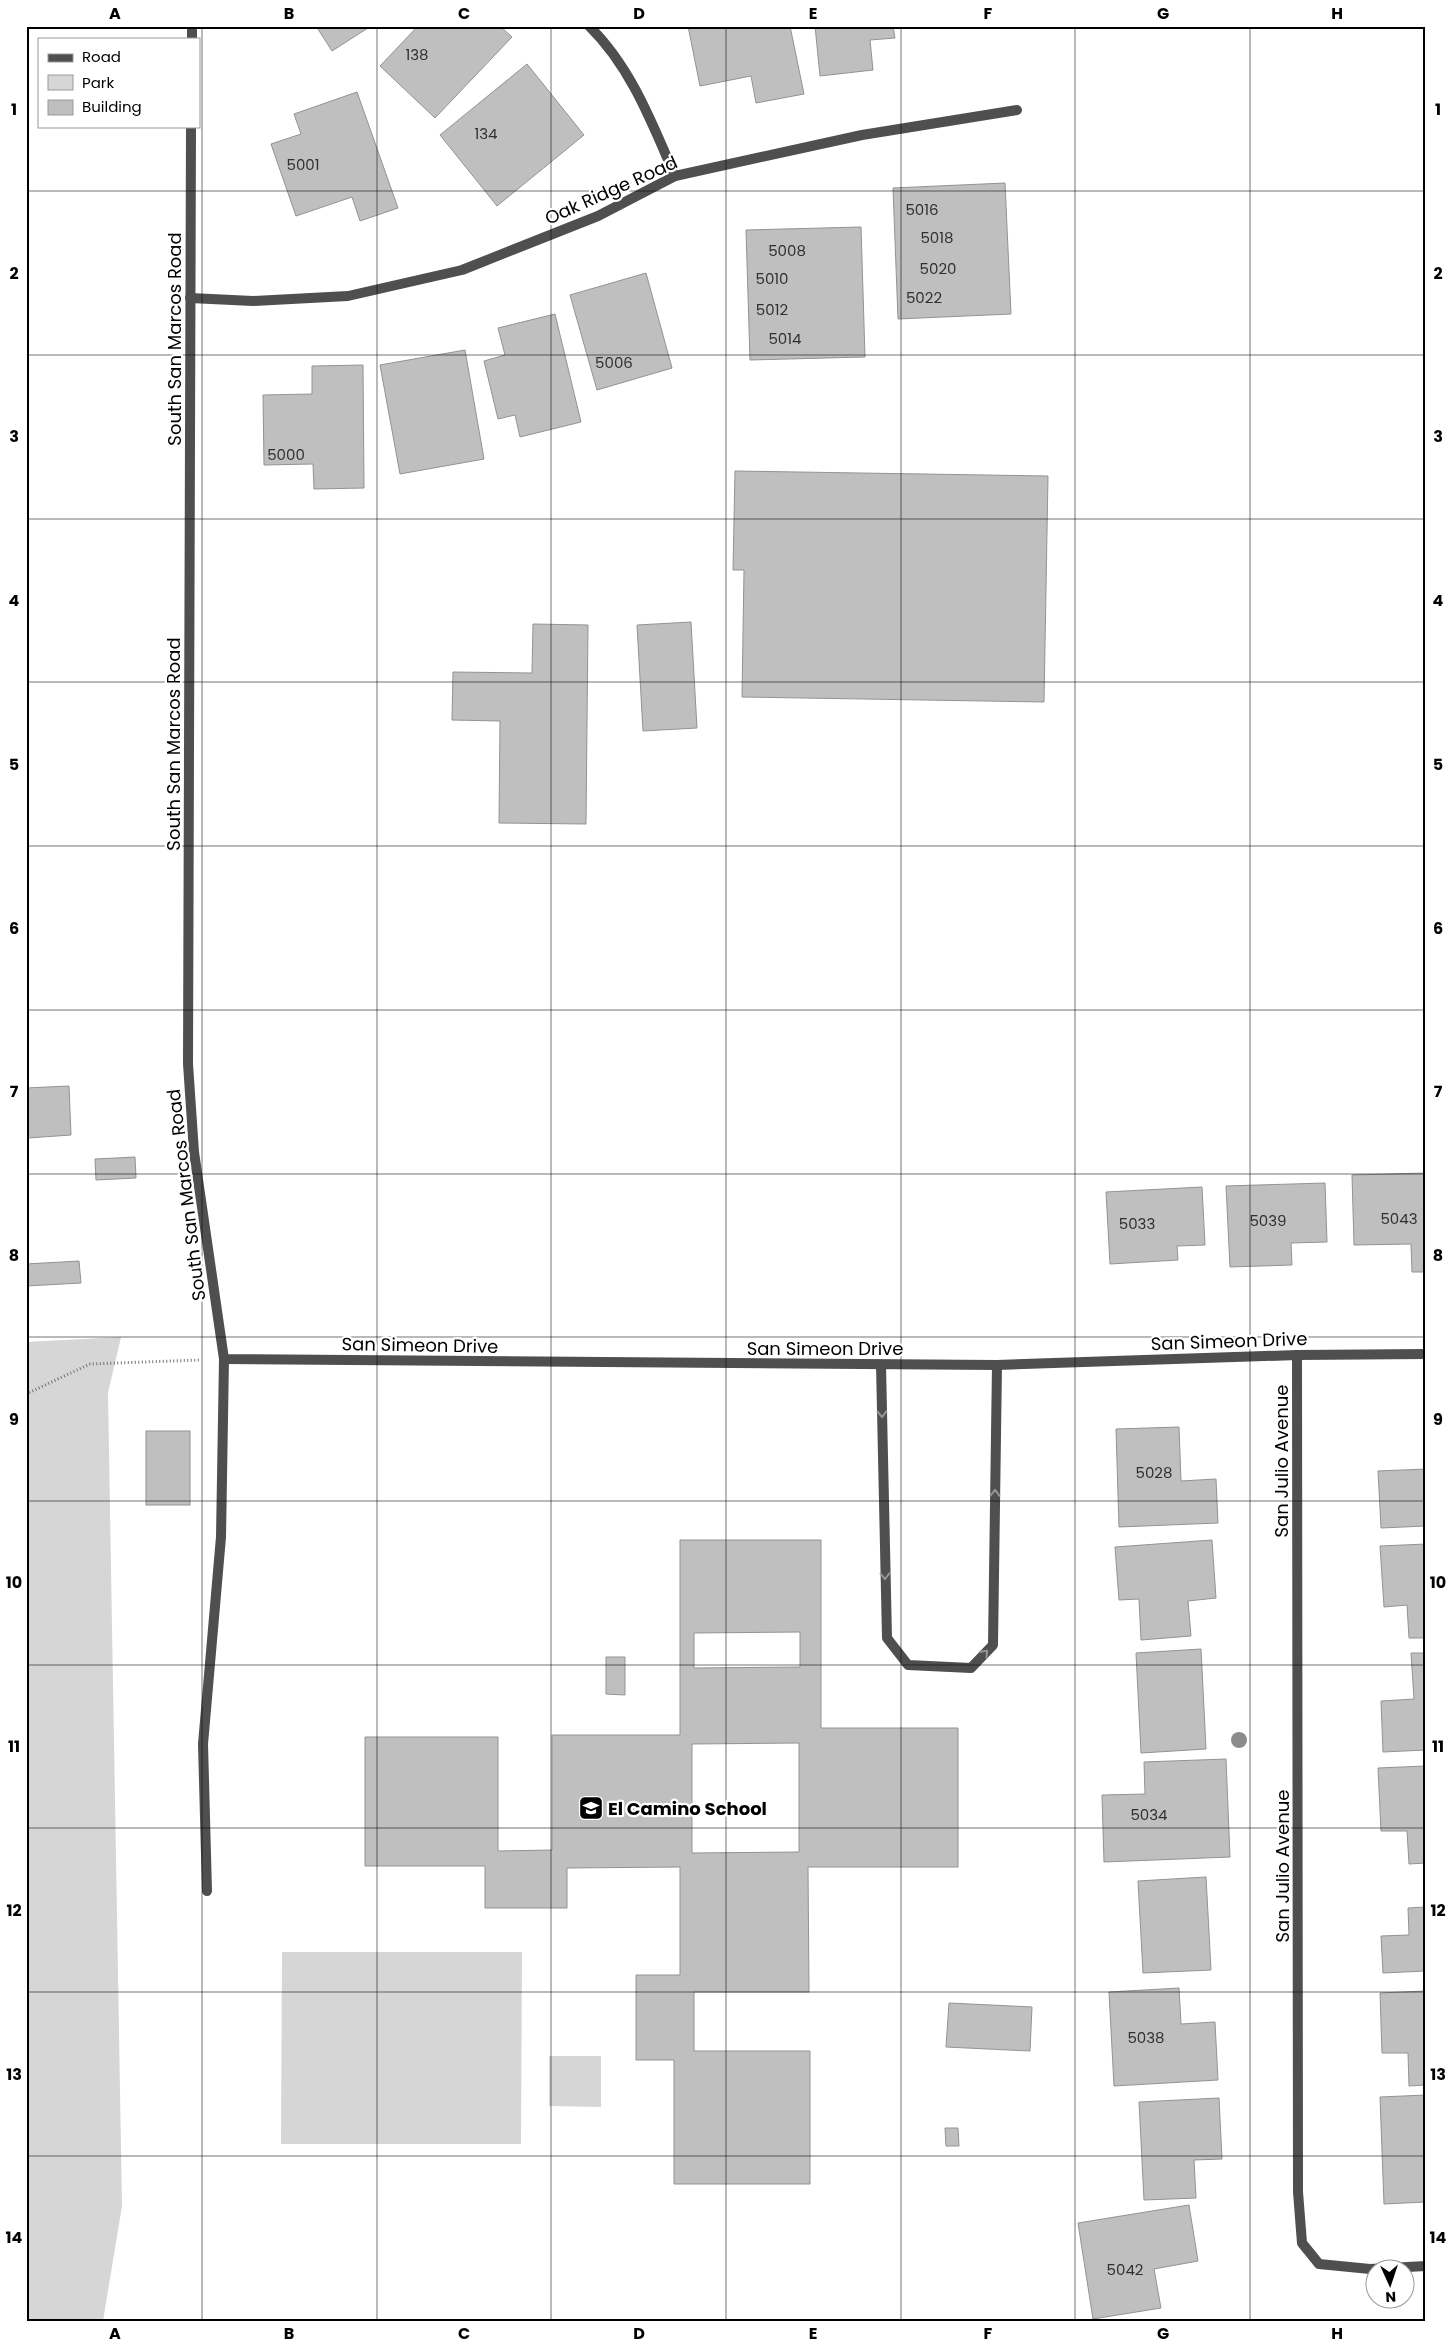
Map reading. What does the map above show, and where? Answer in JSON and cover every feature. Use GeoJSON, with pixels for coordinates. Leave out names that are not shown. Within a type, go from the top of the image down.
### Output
{"type":"FeatureCollection","features":[{"type":"Feature","properties":{"kind":"street"},"geometry":{"type":"LineString","coordinates":[[589,26],[605,42],[643,101],[675,176]]}},
{"type":"Feature","properties":{"kind":"street","name":"Oak Ridge Road"},"geometry":{"type":"LineString","coordinates":[[190,298],[252,301],[348,296],[462,270],[598,216],[675,176],[862,135],[1018,110]]}},
{"type":"Feature","properties":{"kind":"street","name":"South San Marcos Road"},"geometry":{"type":"LineString","coordinates":[[191,128],[188,1064],[194,1152],[224,1359],[221,1537],[203,1744],[207,1891]]}},
{"type":"Feature","properties":{"kind":"street","name":"San Simeon Drive"},"geometry":{"type":"LineString","coordinates":[[224,1359],[997,1365],[1297,1355],[1426,1354]]}},
{"type":"Feature","properties":{"kind":"street","name":"San Julio Avenue"},"geometry":{"type":"LineString","coordinates":[[1297,1355],[1298,2192],[1302,2243],[1319,2264],[1370,2269],[1426,2266]]}},
{"type":"Feature","properties":{"kind":"street"},"geometry":{"type":"LineString","coordinates":[[881,1365],[887,1638],[908,1665],[971,1668],[993,1645],[997,1365]]}},
{"type":"Feature","properties":{"kind":"path"},"geometry":{"type":"LineString","coordinates":[[26,1394],[90,1364],[224,1359]]}},
{"type":"Feature","properties":{"kind":"green space"},"geometry":{"type":"Polygon","coordinates":[[[121,1337],[108,1393],[122,2206],[103,2321],[26,2321],[26,1342],[121,1337]]]}},
{"type":"Feature","properties":{"kind":"green space"},"geometry":{"type":"Polygon","coordinates":[[[282,1952],[522,1952],[521,2144],[281,2144],[282,1952]]]}},
{"type":"Feature","properties":{"kind":"green space"},"geometry":{"type":"Polygon","coordinates":[[[549,2056],[601,2056],[601,2107],[549,2106],[549,2056]]]}},
{"type":"Feature","properties":{"kind":"building"},"geometry":{"type":"Polygon","coordinates":[[[316,26],[371,26],[332,51],[316,26]]]}},
{"type":"Feature","properties":{"kind":"building"},"geometry":{"type":"Polygon","coordinates":[[[418,26],[500,26],[512,37],[435,118],[380,66],[418,26]]]}},
{"type":"Feature","properties":{"kind":"building"},"geometry":{"type":"Polygon","coordinates":[[[688,26],[790,26],[804,94],[756,103],[751,76],[700,86],[688,26]]]}},
{"type":"Feature","properties":{"kind":"building"},"geometry":{"type":"Polygon","coordinates":[[[815,26],[893,26],[895,38],[870,40],[873,70],[820,76],[815,26]]]}},
{"type":"Feature","properties":{"kind":"building"},"geometry":{"type":"Polygon","coordinates":[[[527,64],[584,135],[497,206],[440,135],[527,64]]]}},
{"type":"Feature","properties":{"kind":"building"},"geometry":{"type":"Polygon","coordinates":[[[357,92],[398,208],[360,221],[352,197],[296,216],[271,144],[301,134],[294,114],[357,92]]]}},
{"type":"Feature","properties":{"kind":"building"},"geometry":{"type":"Polygon","coordinates":[[[1005,183],[1011,314],[898,319],[893,188],[1005,183]]]}},
{"type":"Feature","properties":{"kind":"building"},"geometry":{"type":"Polygon","coordinates":[[[861,227],[865,357],[750,360],[746,230],[861,227]]]}},
{"type":"Feature","properties":{"kind":"building"},"geometry":{"type":"Polygon","coordinates":[[[646,273],[672,368],[597,390],[570,295],[646,273]]]}},
{"type":"Feature","properties":{"kind":"building"},"geometry":{"type":"Polygon","coordinates":[[[555,314],[581,422],[520,437],[515,415],[498,419],[484,361],[505,355],[498,328],[555,314]]]}},
{"type":"Feature","properties":{"kind":"building"},"geometry":{"type":"Polygon","coordinates":[[[465,350],[484,459],[400,474],[380,365],[465,350]]]}},
{"type":"Feature","properties":{"kind":"building"},"geometry":{"type":"Polygon","coordinates":[[[363,365],[364,488],[314,489],[313,464],[264,465],[263,395],[312,394],[312,366],[363,365]]]}},
{"type":"Feature","properties":{"kind":"building"},"geometry":{"type":"Polygon","coordinates":[[[735,471],[1048,476],[1044,702],[742,697],[744,570],[733,570],[735,471]]]}},
{"type":"Feature","properties":{"kind":"building"},"geometry":{"type":"Polygon","coordinates":[[[691,622],[697,728],[643,731],[637,625],[691,622]]]}},
{"type":"Feature","properties":{"kind":"building"},"geometry":{"type":"Polygon","coordinates":[[[533,624],[588,625],[586,824],[499,823],[500,721],[452,720],[453,672],[532,673],[533,624]]]}},
{"type":"Feature","properties":{"kind":"building"},"geometry":{"type":"Polygon","coordinates":[[[69,1086],[71,1135],[28,1138],[26,1088],[69,1086]]]}},
{"type":"Feature","properties":{"kind":"building"},"geometry":{"type":"Polygon","coordinates":[[[135,1157],[136,1178],[96,1180],[95,1159],[135,1157]]]}},
{"type":"Feature","properties":{"kind":"building"},"geometry":{"type":"Polygon","coordinates":[[[1426,1173],[1426,1272],[1412,1272],[1411,1244],[1354,1245],[1352,1175],[1426,1173]]]}},
{"type":"Feature","properties":{"kind":"building"},"geometry":{"type":"Polygon","coordinates":[[[1325,1183],[1327,1242],[1291,1243],[1292,1265],[1230,1267],[1226,1186],[1325,1183]]]}},
{"type":"Feature","properties":{"kind":"building"},"geometry":{"type":"Polygon","coordinates":[[[1202,1187],[1205,1245],[1177,1246],[1178,1260],[1110,1264],[1106,1192],[1202,1187]]]}},
{"type":"Feature","properties":{"kind":"building"},"geometry":{"type":"Polygon","coordinates":[[[79,1261],[81,1283],[26,1286],[26,1264],[79,1261]]]}},
{"type":"Feature","properties":{"kind":"building"},"geometry":{"type":"Polygon","coordinates":[[[1179,1427],[1181,1481],[1216,1479],[1218,1523],[1119,1527],[1116,1429],[1179,1427]]]}},
{"type":"Feature","properties":{"kind":"building"},"geometry":{"type":"Polygon","coordinates":[[[146,1431],[190,1431],[190,1505],[146,1505],[146,1431]]]}},
{"type":"Feature","properties":{"kind":"building"},"geometry":{"type":"Polygon","coordinates":[[[1426,1469],[1426,1526],[1381,1528],[1378,1471],[1426,1469]]]}},
{"type":"Feature","properties":{"kind":"building"},"geometry":{"type":"Polygon","coordinates":[[[680,1540],[821,1540],[821,1728],[958,1728],[958,1867],[808,1867],[809,1992],[694,1992],[694,2051],[810,2051],[810,2184],[674,2184],[674,2060],[636,2060],[636,1975],[680,1975],[680,1867],[567,1868],[567,1908],[485,1908],[485,1866],[365,1866],[365,1737],[498,1737],[498,1851],[552,1850],[552,1735],[680,1735],[680,1540]],[[800,1632],[694,1633],[694,1668],[800,1667],[800,1632]],[[799,1743],[692,1744],[692,1853],[799,1852],[799,1743]]]}},
{"type":"Feature","properties":{"kind":"building"},"geometry":{"type":"Polygon","coordinates":[[[1212,1540],[1216,1598],[1188,1601],[1191,1636],[1141,1640],[1139,1599],[1119,1600],[1115,1547],[1212,1540]]]}},
{"type":"Feature","properties":{"kind":"building"},"geometry":{"type":"Polygon","coordinates":[[[1426,1544],[1426,1638],[1409,1638],[1407,1605],[1384,1607],[1380,1546],[1426,1544]]]}},
{"type":"Feature","properties":{"kind":"building"},"geometry":{"type":"Polygon","coordinates":[[[1201,1649],[1206,1749],[1141,1753],[1136,1653],[1201,1649]]]}},
{"type":"Feature","properties":{"kind":"building"},"geometry":{"type":"Polygon","coordinates":[[[1411,1653],[1426,1653],[1426,1750],[1383,1752],[1381,1701],[1414,1699],[1411,1653]]]}},
{"type":"Feature","properties":{"kind":"building"},"geometry":{"type":"Polygon","coordinates":[[[606,1657],[625,1657],[625,1695],[606,1694],[606,1657]]]}},
{"type":"Feature","properties":{"kind":"building"},"geometry":{"type":"Polygon","coordinates":[[[1226,1759],[1230,1857],[1104,1862],[1102,1795],[1145,1794],[1144,1762],[1226,1759]]]}},
{"type":"Feature","properties":{"kind":"building"},"geometry":{"type":"Polygon","coordinates":[[[1426,1766],[1426,1863],[1409,1864],[1407,1831],[1381,1831],[1378,1768],[1426,1766]]]}},
{"type":"Feature","properties":{"kind":"building"},"geometry":{"type":"Polygon","coordinates":[[[1206,1877],[1211,1970],[1143,1973],[1138,1881],[1206,1877]]]}},
{"type":"Feature","properties":{"kind":"building"},"geometry":{"type":"Polygon","coordinates":[[[1424,1877],[1426,1877],[1426,1971],[1383,1973],[1381,1936],[1409,1935],[1408,1908],[1425,1907],[1424,1877]]]}},
{"type":"Feature","properties":{"kind":"building"},"geometry":{"type":"Polygon","coordinates":[[[1179,1988],[1181,2024],[1215,2022],[1218,2080],[1114,2086],[1109,1992],[1179,1988]]]}},
{"type":"Feature","properties":{"kind":"building"},"geometry":{"type":"Polygon","coordinates":[[[1426,1991],[1426,2085],[1409,2086],[1408,2053],[1382,2053],[1380,1993],[1426,1991]]]}},
{"type":"Feature","properties":{"kind":"building"},"geometry":{"type":"Polygon","coordinates":[[[949,2003],[1032,2007],[1030,2051],[946,2047],[949,2003]]]}},
{"type":"Feature","properties":{"kind":"building"},"geometry":{"type":"Polygon","coordinates":[[[1426,2095],[1426,2202],[1384,2204],[1380,2097],[1426,2095]]]}},
{"type":"Feature","properties":{"kind":"building"},"geometry":{"type":"Polygon","coordinates":[[[1219,2098],[1222,2159],[1194,2160],[1196,2198],[1144,2200],[1139,2102],[1219,2098]]]}},
{"type":"Feature","properties":{"kind":"building"},"geometry":{"type":"Polygon","coordinates":[[[945,2128],[958,2128],[959,2146],[946,2146],[945,2128]]]}},
{"type":"Feature","properties":{"kind":"building"},"geometry":{"type":"Polygon","coordinates":[[[1189,2205],[1198,2261],[1154,2269],[1161,2308],[1093,2319],[1078,2223],[1189,2205]]]}},
{"type":"Feature","properties":{"kind":"place","name":"El Camino School"},"geometry":{"type":"Point","coordinates":[591,1808]}}]}
